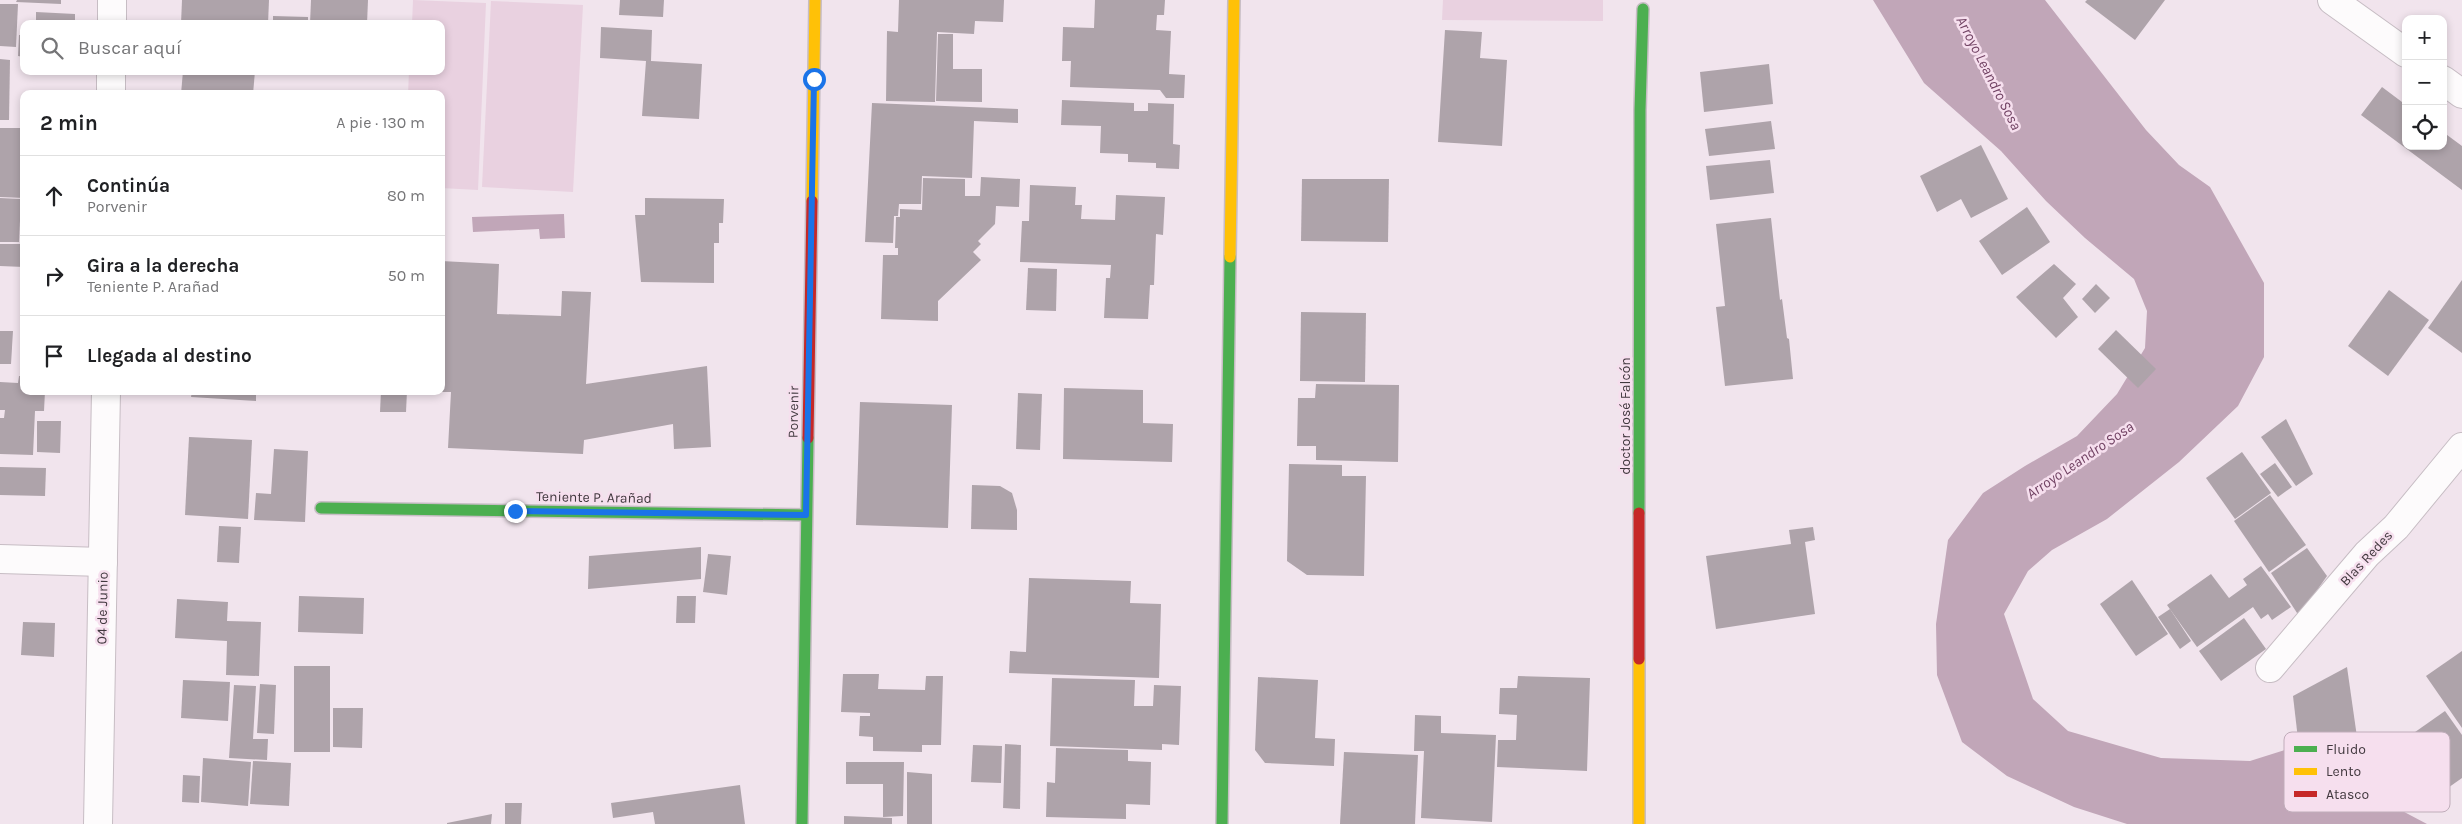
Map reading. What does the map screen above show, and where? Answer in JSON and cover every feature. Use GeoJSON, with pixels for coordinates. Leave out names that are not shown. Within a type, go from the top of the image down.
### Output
{"type":"FeatureCollection","features":[{"type":"Feature","properties":{"kind":"street"},"geometry":{"type":"LineString","coordinates":[[112,0],[112,20]]}},
{"type":"Feature","properties":{"kind":"street","name":"Porvenir"},"geometry":{"type":"LineString","coordinates":[[802,824],[815,0]]}},
{"type":"Feature","properties":{"kind":"street"},"geometry":{"type":"LineString","coordinates":[[1222,824],[1234,0]]}},
{"type":"Feature","properties":{"kind":"street"},"geometry":{"type":"LineString","coordinates":[[2332,0],[2402,50]]}},
{"type":"Feature","properties":{"kind":"street","name":"doctor José Falcón"},"geometry":{"type":"LineString","coordinates":[[1639,824],[1640,110],[1643,9]]}},
{"type":"Feature","properties":{"kind":"street"},"geometry":{"type":"LineString","coordinates":[[111,75],[111,90]]}},
{"type":"Feature","properties":{"kind":"street"},"geometry":{"type":"LineString","coordinates":[[2447,83],[2462,94]]}},
{"type":"Feature","properties":{"kind":"street","name":"04 de Junio"},"geometry":{"type":"LineString","coordinates":[[98,824],[106,395]]}},
{"type":"Feature","properties":{"kind":"street","name":"Blas Redes"},"geometry":{"type":"LineString","coordinates":[[2270,668],[2367,554],[2402,520],[2462,447]]}},
{"type":"Feature","properties":{"kind":"street","name":"Teniente P. Arañad"},"geometry":{"type":"LineString","coordinates":[[321,508],[806,515]]}},
{"type":"Feature","properties":{"kind":"street"},"geometry":{"type":"LineString","coordinates":[[0,559],[103,562]]}},
{"type":"Feature","properties":{"kind":"shaded area"},"geometry":{"type":"Polygon","coordinates":[[[413,0],[486,3],[478,190],[445,188],[445,90],[408,90],[409,75],[445,75],[445,20],[412,20],[413,0]]]}},
{"type":"Feature","properties":{"kind":"shaded area"},"geometry":{"type":"Polygon","coordinates":[[[1443,0],[1603,0],[1603,21],[1442,20],[1443,0]]]}},
{"type":"Feature","properties":{"kind":"shaded area"},"geometry":{"type":"Polygon","coordinates":[[[491,1],[583,5],[573,192],[482,187],[491,1]]]}},
{"type":"Feature","properties":{"kind":"water","name":"Arroyo Leandro Sosa"},"geometry":{"type":"Polygon","coordinates":[[[1873,0],[2045,0],[2146,130],[2179,165],[2210,187],[2264,283],[2264,357],[2238,406],[2179,462],[2107,519],[2052,550],[2028,571],[2004,614],[2033,699],[2068,731],[2161,758],[2250,761],[2284,750],[2284,812],[2404,812],[2427,824],[2127,824],[2074,807],[2007,776],[1962,742],[1937,675],[1936,624],[1948,540],[1983,493],[2077,436],[2117,394],[2145,348],[2147,311],[2134,279],[2085,238],[2046,201],[2001,151],[1924,83],[1873,0]]]}},
{"type":"Feature","properties":{"kind":"water"},"geometry":{"type":"Polygon","coordinates":[[[564,214],[565,238],[540,239],[539,229],[473,232],[472,217],[564,214]]]}},
{"type":"Feature","properties":{"kind":"building"},"geometry":{"type":"Polygon","coordinates":[[[17,0],[61,0],[61,4],[16,2],[17,0]]]}},
{"type":"Feature","properties":{"kind":"building"},"geometry":{"type":"Polygon","coordinates":[[[182,0],[269,0],[268,20],[181,20],[182,0]]]}},
{"type":"Feature","properties":{"kind":"building"},"geometry":{"type":"Polygon","coordinates":[[[311,0],[368,0],[367,20],[310,20],[311,0]]]}},
{"type":"Feature","properties":{"kind":"building"},"geometry":{"type":"Polygon","coordinates":[[[620,0],[664,0],[663,17],[619,15],[620,0]]]}},
{"type":"Feature","properties":{"kind":"building"},"geometry":{"type":"Polygon","coordinates":[[[899,0],[1004,0],[1003,22],[975,21],[974,34],[937,32],[935,102],[886,101],[887,31],[898,32],[899,0]]]}},
{"type":"Feature","properties":{"kind":"building"},"geometry":{"type":"Polygon","coordinates":[[[1095,0],[1165,0],[1164,15],[1157,15],[1156,30],[1171,31],[1169,74],[1185,75],[1184,98],[1166,98],[1160,90],[1070,87],[1071,61],[1062,61],[1063,27],[1094,28],[1095,0]]]}},
{"type":"Feature","properties":{"kind":"building"},"geometry":{"type":"Polygon","coordinates":[[[2087,0],[2165,0],[2135,40],[2085,2],[2087,0]]]}},
{"type":"Feature","properties":{"kind":"building"},"geometry":{"type":"Polygon","coordinates":[[[0,4],[18,4],[16,47],[0,46],[0,4]]]}},
{"type":"Feature","properties":{"kind":"building"},"geometry":{"type":"Polygon","coordinates":[[[36,12],[75,14],[75,20],[36,20],[36,12]]]}},
{"type":"Feature","properties":{"kind":"building"},"geometry":{"type":"Polygon","coordinates":[[[273,16],[308,17],[308,20],[273,20],[273,16]]]}},
{"type":"Feature","properties":{"kind":"building"},"geometry":{"type":"Polygon","coordinates":[[[601,27],[652,30],[651,61],[702,64],[699,119],[642,116],[646,61],[600,58],[601,27]]]}},
{"type":"Feature","properties":{"kind":"building"},"geometry":{"type":"Polygon","coordinates":[[[1445,30],[1482,32],[1480,58],[1507,60],[1502,146],[1438,142],[1445,30]]]}},
{"type":"Feature","properties":{"kind":"building"},"geometry":{"type":"Polygon","coordinates":[[[938,34],[953,34],[953,69],[982,69],[982,102],[936,101],[938,34]]]}},
{"type":"Feature","properties":{"kind":"building"},"geometry":{"type":"Polygon","coordinates":[[[19,35],[20,35],[20,56],[18,56],[19,35]]]}},
{"type":"Feature","properties":{"kind":"building"},"geometry":{"type":"Polygon","coordinates":[[[0,59],[10,60],[9,120],[0,120],[0,59]]]}},
{"type":"Feature","properties":{"kind":"building"},"geometry":{"type":"Polygon","coordinates":[[[1769,64],[1773,104],[1704,112],[1700,72],[1769,64]]]}},
{"type":"Feature","properties":{"kind":"building"},"geometry":{"type":"Polygon","coordinates":[[[183,75],[255,75],[253,90],[181,90],[183,75]]]}},
{"type":"Feature","properties":{"kind":"building"},"geometry":{"type":"Polygon","coordinates":[[[2382,87],[2402,102],[2402,145],[2361,115],[2382,87]]]}},
{"type":"Feature","properties":{"kind":"building"},"geometry":{"type":"Polygon","coordinates":[[[1062,100],[1134,103],[1134,111],[1148,111],[1148,103],[1174,104],[1173,144],[1180,145],[1179,169],[1156,168],[1156,163],[1128,162],[1128,154],[1100,153],[1101,126],[1061,125],[1062,100]]]}},
{"type":"Feature","properties":{"kind":"building"},"geometry":{"type":"Polygon","coordinates":[[[872,103],[1018,109],[1018,123],[974,121],[972,178],[922,176],[921,204],[899,204],[898,216],[894,216],[893,243],[865,242],[872,103]]]}},
{"type":"Feature","properties":{"kind":"building"},"geometry":{"type":"Polygon","coordinates":[[[1771,121],[1775,149],[1709,156],[1705,129],[1771,121]]]}},
{"type":"Feature","properties":{"kind":"building"},"geometry":{"type":"Polygon","coordinates":[[[0,128],[20,128],[20,198],[0,197],[0,128]]]}},
{"type":"Feature","properties":{"kind":"building"},"geometry":{"type":"Polygon","coordinates":[[[2447,135],[2462,146],[2462,190],[2408,150],[2447,150],[2447,135]]]}},
{"type":"Feature","properties":{"kind":"building"},"geometry":{"type":"Polygon","coordinates":[[[1981,145],[2008,199],[1971,218],[1961,199],[1937,212],[1920,176],[1981,145]]]}},
{"type":"Feature","properties":{"kind":"building"},"geometry":{"type":"Polygon","coordinates":[[[1770,160],[1774,193],[1710,200],[1706,166],[1770,160]]]}},
{"type":"Feature","properties":{"kind":"building"},"geometry":{"type":"Polygon","coordinates":[[[981,177],[1020,179],[1019,207],[996,206],[995,224],[978,241],[981,244],[973,252],[981,260],[938,301],[938,321],[881,319],[883,255],[898,255],[898,248],[895,248],[896,217],[900,217],[900,209],[922,210],[923,178],[965,179],[965,196],[980,196],[981,177]]]}},
{"type":"Feature","properties":{"kind":"building"},"geometry":{"type":"Polygon","coordinates":[[[1302,179],[1389,179],[1388,242],[1301,241],[1302,179]]]}},
{"type":"Feature","properties":{"kind":"building"},"geometry":{"type":"Polygon","coordinates":[[[1030,185],[1076,187],[1075,205],[1082,205],[1081,219],[1115,220],[1116,195],[1165,197],[1163,235],[1156,234],[1154,285],[1150,285],[1148,319],[1104,318],[1106,278],[1110,278],[1111,265],[1020,262],[1022,221],[1029,221],[1030,185]]]}},
{"type":"Feature","properties":{"kind":"building"},"geometry":{"type":"Polygon","coordinates":[[[0,198],[20,199],[19,242],[0,242],[0,198]]]}},
{"type":"Feature","properties":{"kind":"building"},"geometry":{"type":"Polygon","coordinates":[[[645,198],[724,199],[723,223],[719,223],[719,243],[714,243],[714,283],[641,282],[635,215],[645,215],[645,198]]]}},
{"type":"Feature","properties":{"kind":"building"},"geometry":{"type":"Polygon","coordinates":[[[2027,207],[2050,242],[2002,275],[1979,241],[2027,207]]]}},
{"type":"Feature","properties":{"kind":"building"},"geometry":{"type":"Polygon","coordinates":[[[1771,218],[1780,300],[1782,299],[1787,338],[1789,339],[1793,379],[1725,386],[1716,307],[1725,306],[1716,224],[1771,218]]]}},
{"type":"Feature","properties":{"kind":"building"},"geometry":{"type":"Polygon","coordinates":[[[0,244],[20,244],[20,267],[0,266],[0,244]]]}},
{"type":"Feature","properties":{"kind":"building"},"geometry":{"type":"Polygon","coordinates":[[[445,261],[499,264],[497,314],[561,316],[562,291],[591,292],[586,384],[707,366],[711,447],[674,449],[673,424],[584,440],[583,454],[448,448],[451,392],[445,392],[445,261]]]}},
{"type":"Feature","properties":{"kind":"building"},"geometry":{"type":"Polygon","coordinates":[[[2054,264],[2076,284],[2063,298],[2078,317],[2056,338],[2016,297],[2054,264]]]}},
{"type":"Feature","properties":{"kind":"building"},"geometry":{"type":"Polygon","coordinates":[[[1028,268],[1057,269],[1056,311],[1026,310],[1028,268]]]}},
{"type":"Feature","properties":{"kind":"building"},"geometry":{"type":"Polygon","coordinates":[[[2462,280],[2462,353],[2428,328],[2462,280]]]}},
{"type":"Feature","properties":{"kind":"building"},"geometry":{"type":"Polygon","coordinates":[[[2096,284],[2110,298],[2095,313],[2082,299],[2096,284]]]}},
{"type":"Feature","properties":{"kind":"building"},"geometry":{"type":"Polygon","coordinates":[[[2389,290],[2429,320],[2388,376],[2348,346],[2389,290]]]}},
{"type":"Feature","properties":{"kind":"building"},"geometry":{"type":"Polygon","coordinates":[[[1301,312],[1366,313],[1365,382],[1300,381],[1301,312]]]}},
{"type":"Feature","properties":{"kind":"building"},"geometry":{"type":"Polygon","coordinates":[[[2116,330],[2156,369],[2138,388],[2098,349],[2116,330]]]}},
{"type":"Feature","properties":{"kind":"building"},"geometry":{"type":"Polygon","coordinates":[[[0,331],[13,331],[11,364],[0,364],[0,331]]]}},
{"type":"Feature","properties":{"kind":"building"},"geometry":{"type":"Polygon","coordinates":[[[20,376],[20,395],[45,395],[44,411],[35,411],[33,455],[0,454],[0,418],[4,418],[5,410],[0,410],[0,382],[18,383],[20,376]]]}},
{"type":"Feature","properties":{"kind":"building"},"geometry":{"type":"Polygon","coordinates":[[[1316,384],[1399,385],[1398,462],[1316,460],[1316,446],[1297,446],[1298,398],[1315,398],[1316,384]]]}},
{"type":"Feature","properties":{"kind":"building"},"geometry":{"type":"Polygon","coordinates":[[[1064,388],[1143,390],[1143,423],[1173,424],[1172,462],[1063,459],[1064,388]]]}},
{"type":"Feature","properties":{"kind":"building"},"geometry":{"type":"Polygon","coordinates":[[[1018,393],[1042,394],[1040,450],[1016,449],[1018,393]]]}},
{"type":"Feature","properties":{"kind":"building"},"geometry":{"type":"Polygon","coordinates":[[[191,395],[256,395],[256,401],[191,397],[191,395]]]}},
{"type":"Feature","properties":{"kind":"building"},"geometry":{"type":"Polygon","coordinates":[[[381,395],[407,395],[406,412],[380,412],[381,395]]]}},
{"type":"Feature","properties":{"kind":"building"},"geometry":{"type":"Polygon","coordinates":[[[860,402],[952,405],[948,528],[856,525],[860,402]]]}},
{"type":"Feature","properties":{"kind":"building"},"geometry":{"type":"Polygon","coordinates":[[[2286,419],[2313,474],[2296,486],[2261,437],[2286,419]]]}},
{"type":"Feature","properties":{"kind":"building"},"geometry":{"type":"Polygon","coordinates":[[[37,421],[61,421],[60,453],[37,452],[37,421]]]}},
{"type":"Feature","properties":{"kind":"building"},"geometry":{"type":"Polygon","coordinates":[[[189,437],[252,440],[248,519],[185,515],[189,437]]]}},
{"type":"Feature","properties":{"kind":"building"},"geometry":{"type":"Polygon","coordinates":[[[274,449],[308,451],[305,522],[254,520],[256,493],[271,494],[274,449]]]}},
{"type":"Feature","properties":{"kind":"building"},"geometry":{"type":"Polygon","coordinates":[[[2242,452],[2271,493],[2235,519],[2206,478],[2242,452]]]}},
{"type":"Feature","properties":{"kind":"building"},"geometry":{"type":"Polygon","coordinates":[[[2275,463],[2292,487],[2278,497],[2260,474],[2275,463]]]}},
{"type":"Feature","properties":{"kind":"building"},"geometry":{"type":"Polygon","coordinates":[[[1289,464],[1342,465],[1342,476],[1366,476],[1364,576],[1307,575],[1287,561],[1289,464]]]}},
{"type":"Feature","properties":{"kind":"building"},"geometry":{"type":"Polygon","coordinates":[[[0,467],[46,468],[45,496],[0,495],[0,467]]]}},
{"type":"Feature","properties":{"kind":"building"},"geometry":{"type":"Polygon","coordinates":[[[972,485],[1000,486],[1012,493],[1017,510],[1017,530],[971,529],[972,485]]]}},
{"type":"Feature","properties":{"kind":"building"},"geometry":{"type":"Polygon","coordinates":[[[2270,495],[2306,545],[2269,572],[2234,521],[2270,495]]]}},
{"type":"Feature","properties":{"kind":"building"},"geometry":{"type":"Polygon","coordinates":[[[219,526],[241,527],[239,563],[217,562],[219,526]]]}},
{"type":"Feature","properties":{"kind":"building"},"geometry":{"type":"Polygon","coordinates":[[[1813,527],[1815,540],[1805,542],[1815,614],[1716,629],[1706,556],[1791,544],[1789,530],[1813,527]]]}},
{"type":"Feature","properties":{"kind":"building"},"geometry":{"type":"Polygon","coordinates":[[[701,547],[701,579],[588,589],[589,556],[701,547]]]}},
{"type":"Feature","properties":{"kind":"building"},"geometry":{"type":"Polygon","coordinates":[[[2307,548],[2327,576],[2299,616],[2271,573],[2307,548]]]}},
{"type":"Feature","properties":{"kind":"building"},"geometry":{"type":"Polygon","coordinates":[[[708,554],[731,556],[727,595],[703,592],[708,554]]]}},
{"type":"Feature","properties":{"kind":"building"},"geometry":{"type":"Polygon","coordinates":[[[2261,566],[2291,607],[2272,620],[2268,614],[2261,619],[2253,607],[2197,647],[2167,605],[2211,574],[2229,598],[2247,585],[2243,579],[2261,566]]]}},
{"type":"Feature","properties":{"kind":"building"},"geometry":{"type":"Polygon","coordinates":[[[1029,578],[1131,581],[1130,603],[1161,604],[1159,678],[1009,673],[1010,651],[1026,652],[1029,578]]]}},
{"type":"Feature","properties":{"kind":"building"},"geometry":{"type":"Polygon","coordinates":[[[2132,580],[2168,634],[2136,656],[2100,604],[2132,580]]]}},
{"type":"Feature","properties":{"kind":"building"},"geometry":{"type":"Polygon","coordinates":[[[299,596],[364,598],[363,634],[298,632],[299,596]]]}},
{"type":"Feature","properties":{"kind":"building"},"geometry":{"type":"Polygon","coordinates":[[[677,596],[696,596],[695,623],[676,623],[677,596]]]}},
{"type":"Feature","properties":{"kind":"building"},"geometry":{"type":"Polygon","coordinates":[[[177,599],[228,602],[227,621],[261,622],[259,676],[226,675],[227,641],[175,638],[177,599]]]}},
{"type":"Feature","properties":{"kind":"building"},"geometry":{"type":"Polygon","coordinates":[[[2170,609],[2191,641],[2180,649],[2158,617],[2170,609]]]}},
{"type":"Feature","properties":{"kind":"building"},"geometry":{"type":"Polygon","coordinates":[[[2244,618],[2266,649],[2221,681],[2199,651],[2244,618]]]}},
{"type":"Feature","properties":{"kind":"building"},"geometry":{"type":"Polygon","coordinates":[[[23,622],[55,623],[54,657],[21,655],[23,622]]]}},
{"type":"Feature","properties":{"kind":"building"},"geometry":{"type":"Polygon","coordinates":[[[2462,651],[2462,728],[2426,676],[2462,651]]]}},
{"type":"Feature","properties":{"kind":"building"},"geometry":{"type":"Polygon","coordinates":[[[294,666],[330,666],[330,752],[294,752],[294,666]]]}},
{"type":"Feature","properties":{"kind":"building"},"geometry":{"type":"Polygon","coordinates":[[[2347,667],[2356,732],[2297,732],[2293,696],[2347,667]]]}},
{"type":"Feature","properties":{"kind":"building"},"geometry":{"type":"Polygon","coordinates":[[[843,674],[879,674],[878,689],[925,690],[926,676],[943,676],[941,745],[922,745],[922,752],[873,751],[873,737],[859,736],[860,716],[870,716],[870,713],[841,712],[843,674]]]}},
{"type":"Feature","properties":{"kind":"building"},"geometry":{"type":"Polygon","coordinates":[[[1518,676],[1590,678],[1587,771],[1497,767],[1498,740],[1516,740],[1517,715],[1499,714],[1500,688],[1517,688],[1518,676]]]}},
{"type":"Feature","properties":{"kind":"building"},"geometry":{"type":"Polygon","coordinates":[[[1258,677],[1318,680],[1315,738],[1335,739],[1334,766],[1265,763],[1255,750],[1258,677]]]}},
{"type":"Feature","properties":{"kind":"building"},"geometry":{"type":"Polygon","coordinates":[[[1052,678],[1135,680],[1134,706],[1153,706],[1154,685],[1181,686],[1179,745],[1162,744],[1162,750],[1050,746],[1052,678]]]}},
{"type":"Feature","properties":{"kind":"building"},"geometry":{"type":"Polygon","coordinates":[[[183,680],[230,682],[228,721],[181,718],[183,680]]]}},
{"type":"Feature","properties":{"kind":"building"},"geometry":{"type":"Polygon","coordinates":[[[260,684],[276,685],[274,734],[257,733],[260,684]]]}},
{"type":"Feature","properties":{"kind":"building"},"geometry":{"type":"Polygon","coordinates":[[[234,685],[256,686],[253,739],[268,739],[267,760],[229,758],[234,685]]]}},
{"type":"Feature","properties":{"kind":"building"},"geometry":{"type":"Polygon","coordinates":[[[333,708],[363,708],[362,748],[333,747],[333,708]]]}},
{"type":"Feature","properties":{"kind":"building"},"geometry":{"type":"Polygon","coordinates":[[[2445,711],[2462,735],[2462,778],[2450,786],[2450,732],[2415,732],[2445,711]]]}},
{"type":"Feature","properties":{"kind":"building"},"geometry":{"type":"Polygon","coordinates":[[[1415,715],[1441,716],[1441,733],[1496,735],[1492,822],[1421,818],[1424,751],[1414,751],[1415,715]]]}},
{"type":"Feature","properties":{"kind":"building"},"geometry":{"type":"Polygon","coordinates":[[[1005,744],[1021,745],[1020,809],[1003,808],[1005,744]]]}},
{"type":"Feature","properties":{"kind":"building"},"geometry":{"type":"Polygon","coordinates":[[[973,745],[1002,746],[1001,783],[971,782],[973,745]]]}},
{"type":"Feature","properties":{"kind":"building"},"geometry":{"type":"Polygon","coordinates":[[[1056,748],[1128,750],[1128,761],[1151,762],[1150,805],[1126,804],[1126,819],[1046,817],[1047,782],[1055,783],[1056,748]]]}},
{"type":"Feature","properties":{"kind":"building"},"geometry":{"type":"Polygon","coordinates":[[[1344,752],[1418,755],[1415,824],[1340,824],[1344,752]]]}},
{"type":"Feature","properties":{"kind":"building"},"geometry":{"type":"Polygon","coordinates":[[[203,758],[251,762],[248,806],[201,802],[203,758]]]}},
{"type":"Feature","properties":{"kind":"building"},"geometry":{"type":"Polygon","coordinates":[[[253,761],[291,763],[289,806],[250,804],[253,761]]]}},
{"type":"Feature","properties":{"kind":"building"},"geometry":{"type":"Polygon","coordinates":[[[846,762],[904,762],[903,816],[883,817],[883,784],[846,784],[846,762]]]}},
{"type":"Feature","properties":{"kind":"building"},"geometry":{"type":"Polygon","coordinates":[[[907,772],[932,774],[932,824],[907,824],[907,772]]]}},
{"type":"Feature","properties":{"kind":"building"},"geometry":{"type":"Polygon","coordinates":[[[183,775],[200,776],[199,803],[182,802],[183,775]]]}},
{"type":"Feature","properties":{"kind":"building"},"geometry":{"type":"Polygon","coordinates":[[[740,785],[745,824],[655,824],[653,812],[613,818],[611,803],[740,785]]]}},
{"type":"Feature","properties":{"kind":"building"},"geometry":{"type":"Polygon","coordinates":[[[505,803],[522,803],[521,824],[505,824],[505,803]]]}},
{"type":"Feature","properties":{"kind":"building"},"geometry":{"type":"Polygon","coordinates":[[[492,814],[491,824],[447,824],[447,823],[492,814]]]}},
{"type":"Feature","properties":{"kind":"building"},"geometry":{"type":"Polygon","coordinates":[[[844,816],[892,818],[892,824],[844,824],[844,816]]]}},
{"type":"Feature","properties":{"kind":"traffic: fast"},"geometry":{"type":"LineString","coordinates":[[1639,513],[1640,110],[1643,9]]}},
{"type":"Feature","properties":{"kind":"traffic: fast"},"geometry":{"type":"LineString","coordinates":[[1222,824],[1230,257]]}},
{"type":"Feature","properties":{"kind":"traffic: fast"},"geometry":{"type":"LineString","coordinates":[[802,824],[808,438]]}},
{"type":"Feature","properties":{"kind":"traffic: fast"},"geometry":{"type":"LineString","coordinates":[[321,508],[806,515]]}},
{"type":"Feature","properties":{"kind":"traffic: slow"},"geometry":{"type":"LineString","coordinates":[[812,201],[815,0]]}},
{"type":"Feature","properties":{"kind":"traffic: slow"},"geometry":{"type":"LineString","coordinates":[[1230,257],[1234,0]]}},
{"type":"Feature","properties":{"kind":"traffic: slow"},"geometry":{"type":"LineString","coordinates":[[1639,659],[1639,824]]}},
{"type":"Feature","properties":{"kind":"traffic: jam"},"geometry":{"type":"LineString","coordinates":[[808,438],[812,201]]}},
{"type":"Feature","properties":{"kind":"traffic: jam"},"geometry":{"type":"LineString","coordinates":[[1639,513],[1639,659]]}},
{"type":"Feature","properties":{"kind":"route"},"geometry":{"type":"LineString","coordinates":[[515,511],[806,515],[814,79]]}}]}
